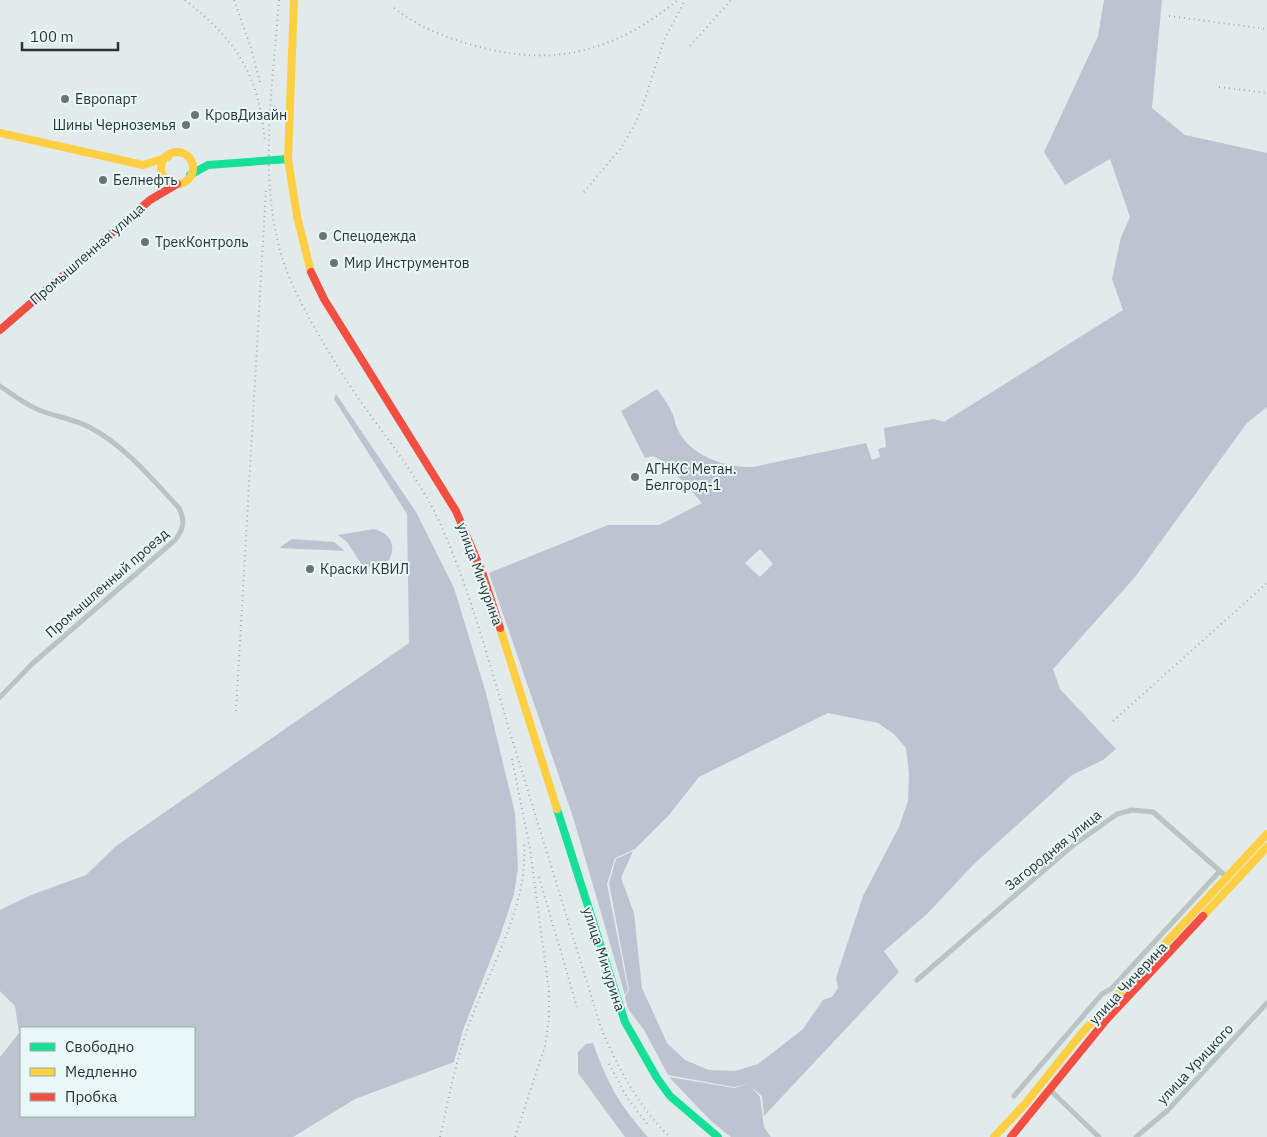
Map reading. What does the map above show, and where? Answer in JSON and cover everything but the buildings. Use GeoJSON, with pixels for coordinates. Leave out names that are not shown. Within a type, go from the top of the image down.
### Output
{"type":"FeatureCollection","features":[{"type":"Feature","properties":{"kind":"main road","name":"улица Мичурина"},"geometry":{"type":"LineString","coordinates":[[294,0],[288,159],[303,244],[319,290],[357,356],[456,511],[482,572],[624,1022],[657,1078],[670,1096],[718,1137]]}},
{"type":"Feature","properties":{"kind":"main road"},"geometry":{"type":"LineString","coordinates":[[0,133],[143,165],[170,183],[177,184],[208,165]]}},
{"type":"Feature","properties":{"kind":"main road"},"geometry":{"type":"LineString","coordinates":[[143,165],[181,152],[191,159],[208,165],[288,159]]}},
{"type":"Feature","properties":{"kind":"main road"},"geometry":{"type":"LineString","coordinates":[[156,195],[162,177],[161,168],[168,157]]}},
{"type":"Feature","properties":{"kind":"main road"},"geometry":{"type":"LineString","coordinates":[[190,175],[193,166],[191,159]]}},
{"type":"Feature","properties":{"kind":"main road","name":"Промышленная улица"},"geometry":{"type":"LineString","coordinates":[[0,330],[156,195],[177,184]]}},
{"type":"Feature","properties":{"kind":"main road","name":"улица Чичерина"},"geometry":{"type":"LineString","coordinates":[[994,1137],[1025,1104],[1080,1034],[1267,834]]}},
{"type":"Feature","properties":{"kind":"main road","name":"улица Чичерина"},"geometry":{"type":"LineString","coordinates":[[1011,1137],[1048,1089],[1106,1020],[1267,847]]}},
{"type":"Feature","properties":{"kind":"street","name":"Промышленный проезд"},"geometry":{"type":"LineString","coordinates":[[0,386],[19,400],[40,411],[88,426],[113,443],[139,465],[179,508],[183,516],[183,526],[175,540],[32,664],[0,696]]}},
{"type":"Feature","properties":{"kind":"street","name":"Загородняя улица"},"geometry":{"type":"LineString","coordinates":[[917,980],[1071,847],[1117,814],[1132,810],[1153,812],[1234,884]]}},
{"type":"Feature","properties":{"kind":"street"},"geometry":{"type":"LineString","coordinates":[[1014,1096],[1102,994],[1111,989],[1220,871]]}},
{"type":"Feature","properties":{"kind":"street","name":"улица Урицкого"},"geometry":{"type":"LineString","coordinates":[[1136,1137],[1168,1110],[1267,1002]]}},
{"type":"Feature","properties":{"kind":"street"},"geometry":{"type":"LineString","coordinates":[[1048,1089],[1099,1137]]}},
{"type":"Feature","properties":{"kind":"shaded area"},"geometry":{"type":"Polygon","coordinates":[[[1104,0],[1162,0],[1152,108],[1185,135],[1267,153],[1267,407],[1247,423],[1135,577],[1053,669],[1060,689],[1116,749],[1103,760],[1072,775],[973,865],[927,914],[884,951],[899,972],[764,1116],[762,1096],[751,1087],[760,1097],[764,1127],[771,1137],[731,1137],[711,1121],[669,1077],[734,1088],[748,1084],[734,1087],[668,1075],[644,1030],[628,1009],[625,997],[629,990],[609,883],[616,859],[633,851],[621,878],[634,913],[642,988],[667,1043],[685,1060],[709,1070],[735,1071],[758,1064],[803,1029],[823,1000],[832,997],[838,988],[836,978],[863,896],[899,827],[908,801],[909,773],[906,748],[894,734],[878,723],[828,713],[699,777],[669,815],[635,849],[615,858],[607,884],[628,990],[625,995],[573,817],[489,573],[608,525],[659,525],[702,503],[666,463],[653,456],[645,458],[621,411],[657,389],[670,408],[677,428],[684,439],[700,453],[721,463],[753,467],[866,443],[872,460],[880,457],[878,449],[886,447],[884,428],[934,419],[944,422],[1123,310],[1112,279],[1121,237],[1130,217],[1110,159],[1065,185],[1044,152],[1098,36],[1104,0]],[[760,549],[745,563],[760,577],[773,564],[760,549]]]}},
{"type":"Feature","properties":{"kind":"shaded area"},"geometry":{"type":"Polygon","coordinates":[[[336,394],[416,512],[454,588],[486,693],[515,813],[518,868],[514,894],[500,936],[463,1030],[454,1062],[355,1099],[293,1137],[0,1137],[0,1057],[19,1033],[15,1006],[0,991],[0,910],[31,895],[86,875],[116,846],[409,643],[407,514],[334,399],[336,394]]]}},
{"type":"Feature","properties":{"kind":"shaded area"},"geometry":{"type":"Polygon","coordinates":[[[374,529],[384,533],[392,545],[389,560],[375,569],[362,565],[347,542],[338,535],[374,529]]]}},
{"type":"Feature","properties":{"kind":"shaded area"},"geometry":{"type":"Polygon","coordinates":[[[292,539],[334,542],[345,551],[279,548],[292,539]]]}},
{"type":"Feature","properties":{"kind":"shaded area"},"geometry":{"type":"Polygon","coordinates":[[[593,1043],[603,1070],[615,1093],[648,1137],[625,1137],[578,1073],[578,1052],[586,1044],[593,1043]]]}},
{"type":"Feature","properties":{"kind":"railway"},"geometry":{"type":"LineString","coordinates":[[185,0],[219,31],[243,62],[257,98],[265,143]]}},
{"type":"Feature","properties":{"kind":"railway"},"geometry":{"type":"LineString","coordinates":[[234,0],[251,48],[261,86]]}},
{"type":"Feature","properties":{"kind":"railway"},"geometry":{"type":"LineString","coordinates":[[279,0],[271,101],[269,171],[271,205],[277,238],[286,269],[303,307],[324,343],[351,387],[421,487],[443,530],[479,628],[602,1031],[615,1060],[639,1101],[670,1137]]}},
{"type":"Feature","properties":{"kind":"railway"},"geometry":{"type":"LineString","coordinates":[[394,8],[423,26],[465,43],[505,52],[558,55],[607,43],[631,32],[678,0]]}},
{"type":"Feature","properties":{"kind":"railway"},"geometry":{"type":"LineString","coordinates":[[584,192],[621,148],[635,124],[664,40],[685,0]]}},
{"type":"Feature","properties":{"kind":"railway"},"geometry":{"type":"LineString","coordinates":[[690,46],[731,0]]}},
{"type":"Feature","properties":{"kind":"railway"},"geometry":{"type":"LineString","coordinates":[[1169,16],[1267,29]]}},
{"type":"Feature","properties":{"kind":"railway"},"geometry":{"type":"LineString","coordinates":[[1219,87],[1267,93]]}},
{"type":"Feature","properties":{"kind":"railway"},"geometry":{"type":"LineString","coordinates":[[236,711],[266,190]]}},
{"type":"Feature","properties":{"kind":"railway"},"geometry":{"type":"LineString","coordinates":[[1113,721],[1267,583]]}},
{"type":"Feature","properties":{"kind":"railway"},"geometry":{"type":"LineString","coordinates":[[512,759],[530,849],[549,991],[549,1018],[545,1046],[515,1137]]}},
{"type":"Feature","properties":{"kind":"railway"},"geometry":{"type":"LineString","coordinates":[[440,1137],[455,1070],[467,1030],[514,914],[524,866],[524,842]]}},
{"type":"Feature","properties":{"kind":"railway"},"geometry":{"type":"LineString","coordinates":[[539,877],[577,1007]]}},
{"type":"Feature","properties":{"kind":"railway"},"geometry":{"type":"LineString","coordinates":[[609,1064],[628,1099],[648,1125]]}},
{"type":"Feature","properties":{"kind":"traffic: fast"},"geometry":{"type":"LineString","coordinates":[[190,175],[208,165],[288,159]]}},
{"type":"Feature","properties":{"kind":"traffic: fast"},"geometry":{"type":"LineString","coordinates":[[557,809],[625,1022],[657,1078],[670,1096],[718,1137]]}},
{"type":"Feature","properties":{"kind":"traffic: slow"},"geometry":{"type":"LineString","coordinates":[[294,0],[288,159],[297,216],[311,272]]}},
{"type":"Feature","properties":{"kind":"traffic: slow"},"geometry":{"type":"LineString","coordinates":[[0,133],[143,165],[168,157]]}},
{"type":"Feature","properties":{"kind":"traffic: slow"},"geometry":{"type":"LineString","coordinates":[[177,152],[183,153],[188,157],[192,162],[193,168],[192,174],[188,179],[183,183],[177,184],[171,183],[166,179],[162,174],[161,168],[162,162],[166,157],[171,153],[177,152]]}},
{"type":"Feature","properties":{"kind":"traffic: slow"},"geometry":{"type":"LineString","coordinates":[[500,628],[557,809]]}},
{"type":"Feature","properties":{"kind":"traffic: slow"},"geometry":{"type":"LineString","coordinates":[[994,1137],[1025,1104],[1081,1034],[1267,834]]}},
{"type":"Feature","properties":{"kind":"traffic: slow"},"geometry":{"type":"LineString","coordinates":[[1203,916],[1267,847]]}},
{"type":"Feature","properties":{"kind":"traffic: jam"},"geometry":{"type":"LineString","coordinates":[[0,330],[150,200],[177,184]]}},
{"type":"Feature","properties":{"kind":"traffic: jam"},"geometry":{"type":"LineString","coordinates":[[311,272],[324,299],[456,511],[482,572],[500,628]]}},
{"type":"Feature","properties":{"kind":"traffic: jam"},"geometry":{"type":"LineString","coordinates":[[1011,1137],[1106,1020],[1203,916]]}},
{"type":"Feature","properties":{"kind":"place","name":"Европарт"},"geometry":{"type":"Point","coordinates":[65,99]}},
{"type":"Feature","properties":{"kind":"place","name":"КровДизайн"},"geometry":{"type":"Point","coordinates":[195,115]}},
{"type":"Feature","properties":{"kind":"place","name":"Шины Черноземья"},"geometry":{"type":"Point","coordinates":[186,125]}},
{"type":"Feature","properties":{"kind":"place","name":"Белнефть"},"geometry":{"type":"Point","coordinates":[103,180]}},
{"type":"Feature","properties":{"kind":"place","name":"Спецодежда"},"geometry":{"type":"Point","coordinates":[323,236]}},
{"type":"Feature","properties":{"kind":"place","name":"ТрекКонтроль"},"geometry":{"type":"Point","coordinates":[145,242]}},
{"type":"Feature","properties":{"kind":"place","name":"Мир Инструментов"},"geometry":{"type":"Point","coordinates":[334,263]}},
{"type":"Feature","properties":{"kind":"place","name":"АГНКС Метан. Белгород-1"},"geometry":{"type":"Point","coordinates":[635,477]}},
{"type":"Feature","properties":{"kind":"place","name":"Краски КВИЛ"},"geometry":{"type":"Point","coordinates":[310,569]}}]}
